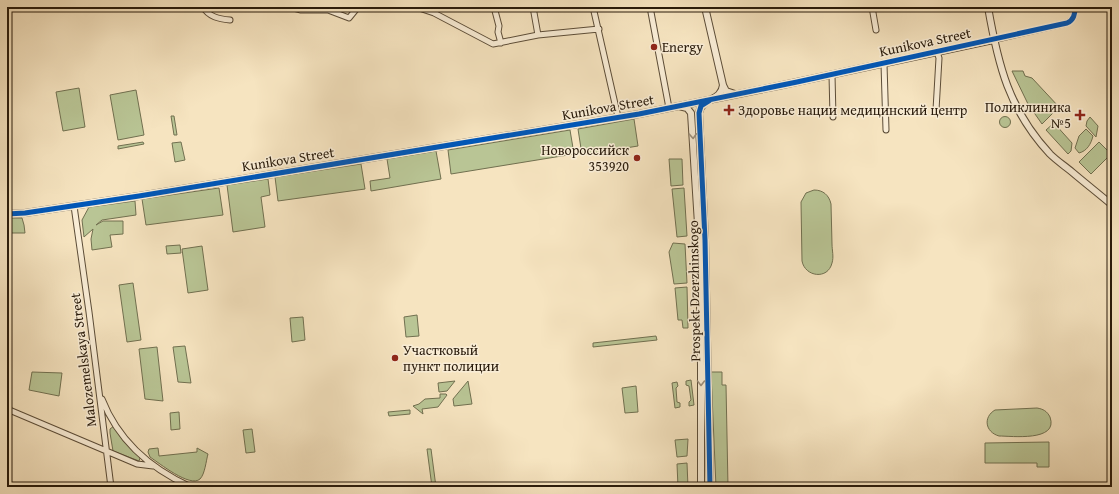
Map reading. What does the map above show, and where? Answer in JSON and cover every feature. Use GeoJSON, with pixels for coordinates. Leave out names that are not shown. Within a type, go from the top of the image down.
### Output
{"type":"FeatureCollection","features":[{"type":"Feature","properties":{"kind":"street"},"geometry":{"type":"LineString","coordinates":[[203,7],[212,16],[230,20]]}},
{"type":"Feature","properties":{"kind":"street"},"geometry":{"type":"LineString","coordinates":[[290,7],[301,10],[328,10],[349,18],[356,10]]}},
{"type":"Feature","properties":{"kind":"street"},"geometry":{"type":"LineString","coordinates":[[416,7],[434,13],[493,44],[538,35],[598,29]]}},
{"type":"Feature","properties":{"kind":"street"},"geometry":{"type":"LineString","coordinates":[[494,7],[499,26],[498,32],[500,43]]}},
{"type":"Feature","properties":{"kind":"street"},"geometry":{"type":"LineString","coordinates":[[533,7],[538,35]]}},
{"type":"Feature","properties":{"kind":"street"},"geometry":{"type":"LineString","coordinates":[[593,7],[618,117]]}},
{"type":"Feature","properties":{"kind":"street"},"geometry":{"type":"LineString","coordinates":[[650,7],[669,108]]}},
{"type":"Feature","properties":{"kind":"street"},"geometry":{"type":"LineString","coordinates":[[705,7],[723,85],[726,91],[736,94]]}},
{"type":"Feature","properties":{"kind":"street"},"geometry":{"type":"LineString","coordinates":[[872,7],[876,30]]}},
{"type":"Feature","properties":{"kind":"street"},"geometry":{"type":"LineString","coordinates":[[988,7],[993,40],[1009,94],[1019,112],[1034,135],[1052,155],[1112,205]]}},
{"type":"Feature","properties":{"kind":"street","name":"Kunikova Street"},"geometry":{"type":"LineString","coordinates":[[74,206],[694,104],[1068,23],[1074,16],[1075,7]]}},
{"type":"Feature","properties":{"kind":"street"},"geometry":{"type":"LineString","coordinates":[[936,110],[939,58],[937,52]]}},
{"type":"Feature","properties":{"kind":"street"},"geometry":{"type":"LineString","coordinates":[[884,64],[886,130]]}},
{"type":"Feature","properties":{"kind":"street"},"geometry":{"type":"LineString","coordinates":[[832,75],[832,117]]}},
{"type":"Feature","properties":{"kind":"street"},"geometry":{"type":"LineString","coordinates":[[699,113],[701,106],[719,95],[723,85]]}},
{"type":"Feature","properties":{"kind":"street"},"geometry":{"type":"LineString","coordinates":[[694,104],[699,113]]}},
{"type":"Feature","properties":{"kind":"street"},"geometry":{"type":"LineString","coordinates":[[691,114],[694,104]]}},
{"type":"Feature","properties":{"kind":"street"},"geometry":{"type":"LineString","coordinates":[[678,106],[687,108],[691,114]]}},
{"type":"Feature","properties":{"kind":"street","name":"Prospekt Dzerzhinskogo"},"geometry":{"type":"LineString","coordinates":[[699,113],[710,487]]}},
{"type":"Feature","properties":{"kind":"street","name":"Prospekt Dzerzhinskogo"},"geometry":{"type":"LineString","coordinates":[[691,114],[702,240],[701,487]]}},
{"type":"Feature","properties":{"kind":"street"},"geometry":{"type":"LineString","coordinates":[[7,214],[74,206],[100,394],[111,420],[130,444],[153,466],[191,487]]}},
{"type":"Feature","properties":{"kind":"street","name":"Malozemelskaya Street"},"geometry":{"type":"LineString","coordinates":[[100,394],[111,487]]}},
{"type":"Feature","properties":{"kind":"street"},"geometry":{"type":"LineString","coordinates":[[7,409],[137,464],[153,466]]}},
{"type":"Feature","properties":{"kind":"street"},"geometry":{"type":"LineString","coordinates":[[104,438],[106,427],[111,420]]}},
{"type":"Feature","properties":{"kind":"green space"},"geometry":{"type":"Polygon","coordinates":[[[1012,71],[1023,71],[1025,76],[1032,78],[1059,107],[1042,124],[1028,104],[1012,71]]]}},
{"type":"Feature","properties":{"kind":"green space"},"geometry":{"type":"Polygon","coordinates":[[[79,88],[85,127],[63,131],[56,92],[79,88]]]}},
{"type":"Feature","properties":{"kind":"green space"},"geometry":{"type":"Polygon","coordinates":[[[136,90],[144,135],[118,140],[110,95],[136,90]]]}},
{"type":"Feature","properties":{"kind":"green space"},"geometry":{"type":"Polygon","coordinates":[[[171,116],[174,116],[177,135],[174,135],[171,116]]]}},
{"type":"Feature","properties":{"kind":"green space"},"geometry":{"type":"Polygon","coordinates":[[[1005,116],[1009,118],[1011,122],[1009,126],[1005,128],[1001,126],[999,122],[1001,118],[1005,116]]]}},
{"type":"Feature","properties":{"kind":"green space"},"geometry":{"type":"Polygon","coordinates":[[[1090,117],[1098,126],[1096,137],[1086,126],[1090,117]]]}},
{"type":"Feature","properties":{"kind":"green space"},"geometry":{"type":"Polygon","coordinates":[[[634,119],[638,146],[582,155],[578,129],[634,119]]]}},
{"type":"Feature","properties":{"kind":"green space"},"geometry":{"type":"Polygon","coordinates":[[[1054,123],[1072,143],[1071,151],[1068,154],[1046,130],[1054,123]]]}},
{"type":"Feature","properties":{"kind":"green space"},"geometry":{"type":"Polygon","coordinates":[[[1086,129],[1093,136],[1086,149],[1079,153],[1075,148],[1079,136],[1086,129]]]}},
{"type":"Feature","properties":{"kind":"green space"},"geometry":{"type":"Polygon","coordinates":[[[570,130],[574,154],[451,174],[448,150],[570,130]]]}},
{"type":"Feature","properties":{"kind":"green space"},"geometry":{"type":"Polygon","coordinates":[[[143,142],[144,144],[118,149],[118,146],[143,142]]]}},
{"type":"Feature","properties":{"kind":"green space"},"geometry":{"type":"Polygon","coordinates":[[[181,142],[185,160],[175,162],[172,143],[181,142]]]}},
{"type":"Feature","properties":{"kind":"green space"},"geometry":{"type":"Polygon","coordinates":[[[1099,142],[1111,154],[1091,174],[1079,162],[1099,142]]]}},
{"type":"Feature","properties":{"kind":"green space"},"geometry":{"type":"Polygon","coordinates":[[[436,151],[441,179],[371,191],[370,181],[390,178],[387,159],[436,151]]]}},
{"type":"Feature","properties":{"kind":"green space"},"geometry":{"type":"Polygon","coordinates":[[[669,159],[682,159],[683,185],[671,186],[669,159]]]}},
{"type":"Feature","properties":{"kind":"green space"},"geometry":{"type":"Polygon","coordinates":[[[361,164],[365,189],[278,201],[275,177],[361,164]]]}},
{"type":"Feature","properties":{"kind":"green space"},"geometry":{"type":"Polygon","coordinates":[[[268,179],[270,195],[261,197],[265,227],[233,232],[227,185],[268,179]]]}},
{"type":"Feature","properties":{"kind":"green space"},"geometry":{"type":"Polygon","coordinates":[[[219,188],[223,215],[146,225],[142,199],[219,188]]]}},
{"type":"Feature","properties":{"kind":"green space"},"geometry":{"type":"Polygon","coordinates":[[[684,188],[687,236],[677,237],[672,189],[684,188]]]}},
{"type":"Feature","properties":{"kind":"green space"},"geometry":{"type":"Polygon","coordinates":[[[814,190],[825,194],[829,198],[831,204],[833,256],[830,268],[822,274],[812,273],[807,270],[802,261],[801,202],[806,193],[814,190]]]}},
{"type":"Feature","properties":{"kind":"green space"},"geometry":{"type":"Polygon","coordinates":[[[135,201],[136,215],[102,220],[96,225],[103,221],[123,221],[123,234],[110,235],[112,247],[92,250],[91,239],[93,229],[84,237],[82,220],[89,207],[135,201]]]}},
{"type":"Feature","properties":{"kind":"green space"},"geometry":{"type":"Polygon","coordinates":[[[7,218],[22,218],[25,233],[7,233],[7,218]]]}},
{"type":"Feature","properties":{"kind":"green space"},"geometry":{"type":"Polygon","coordinates":[[[673,243],[685,244],[687,283],[674,284],[669,252],[673,243]]]}},
{"type":"Feature","properties":{"kind":"green space"},"geometry":{"type":"Polygon","coordinates":[[[180,245],[181,253],[167,254],[166,246],[180,245]]]}},
{"type":"Feature","properties":{"kind":"green space"},"geometry":{"type":"Polygon","coordinates":[[[202,246],[208,290],[188,293],[182,249],[202,246]]]}},
{"type":"Feature","properties":{"kind":"green space"},"geometry":{"type":"Polygon","coordinates":[[[133,283],[141,340],[127,342],[119,285],[133,283]]]}},
{"type":"Feature","properties":{"kind":"green space"},"geometry":{"type":"Polygon","coordinates":[[[687,287],[688,328],[683,328],[682,320],[678,320],[675,288],[687,287]]]}},
{"type":"Feature","properties":{"kind":"green space"},"geometry":{"type":"Polygon","coordinates":[[[417,315],[419,336],[406,337],[404,317],[417,315]]]}},
{"type":"Feature","properties":{"kind":"green space"},"geometry":{"type":"Polygon","coordinates":[[[303,317],[305,340],[292,342],[290,318],[303,317]]]}},
{"type":"Feature","properties":{"kind":"green space"},"geometry":{"type":"Polygon","coordinates":[[[656,336],[657,340],[593,347],[593,343],[656,336]]]}},
{"type":"Feature","properties":{"kind":"green space"},"geometry":{"type":"Polygon","coordinates":[[[185,346],[191,383],[178,382],[173,347],[185,346]]]}},
{"type":"Feature","properties":{"kind":"green space"},"geometry":{"type":"Polygon","coordinates":[[[157,347],[163,401],[145,399],[139,349],[157,347]]]}},
{"type":"Feature","properties":{"kind":"green space"},"geometry":{"type":"Polygon","coordinates":[[[32,372],[62,373],[59,396],[29,390],[32,372]]]}},
{"type":"Feature","properties":{"kind":"green space"},"geometry":{"type":"Polygon","coordinates":[[[711,372],[722,372],[722,385],[726,385],[728,487],[716,487],[711,372]]]}},
{"type":"Feature","properties":{"kind":"green space"},"geometry":{"type":"Polygon","coordinates":[[[691,380],[694,405],[689,406],[689,402],[691,400],[689,386],[686,385],[686,381],[691,380]]]}},
{"type":"Feature","properties":{"kind":"green space"},"geometry":{"type":"Polygon","coordinates":[[[455,381],[447,391],[439,392],[438,383],[455,381]]]}},
{"type":"Feature","properties":{"kind":"green space"},"geometry":{"type":"Polygon","coordinates":[[[468,381],[472,404],[454,406],[453,399],[468,381]]]}},
{"type":"Feature","properties":{"kind":"green space"},"geometry":{"type":"Polygon","coordinates":[[[677,382],[677,402],[680,403],[680,407],[675,408],[672,383],[677,382]]]}},
{"type":"Feature","properties":{"kind":"green space"},"geometry":{"type":"Polygon","coordinates":[[[636,386],[638,412],[625,413],[622,388],[636,386]]]}},
{"type":"Feature","properties":{"kind":"green space"},"geometry":{"type":"Polygon","coordinates":[[[440,394],[447,395],[438,407],[422,409],[423,414],[413,406],[419,404],[425,399],[440,398],[440,394]]]}},
{"type":"Feature","properties":{"kind":"green space"},"geometry":{"type":"Polygon","coordinates":[[[1037,408],[1048,413],[1050,417],[1051,425],[1048,431],[1041,434],[1023,437],[999,436],[994,434],[988,428],[987,420],[991,413],[995,410],[1037,408]]]}},
{"type":"Feature","properties":{"kind":"green space"},"geometry":{"type":"Polygon","coordinates":[[[410,410],[410,414],[389,416],[388,412],[410,410]]]}},
{"type":"Feature","properties":{"kind":"green space"},"geometry":{"type":"Polygon","coordinates":[[[179,412],[180,429],[171,430],[170,413],[179,412]]]}},
{"type":"Feature","properties":{"kind":"green space"},"geometry":{"type":"Polygon","coordinates":[[[114,426],[124,441],[140,458],[139,461],[113,451],[110,429],[114,426]]]}},
{"type":"Feature","properties":{"kind":"green space"},"geometry":{"type":"Polygon","coordinates":[[[252,429],[255,452],[246,453],[243,430],[252,429]]]}},
{"type":"Feature","properties":{"kind":"green space"},"geometry":{"type":"Polygon","coordinates":[[[688,439],[687,456],[677,457],[675,440],[688,439]]]}},
{"type":"Feature","properties":{"kind":"green space"},"geometry":{"type":"Polygon","coordinates":[[[1049,442],[1049,467],[1037,467],[1037,463],[985,463],[985,443],[1049,442]]]}},
{"type":"Feature","properties":{"kind":"green space"},"geometry":{"type":"Polygon","coordinates":[[[158,448],[159,456],[197,452],[197,448],[208,454],[202,477],[195,481],[189,480],[182,478],[167,469],[150,457],[148,452],[149,449],[158,448]]]}},
{"type":"Feature","properties":{"kind":"green space"},"geometry":{"type":"Polygon","coordinates":[[[427,449],[431,449],[436,487],[432,487],[427,449]]]}},
{"type":"Feature","properties":{"kind":"green space"},"geometry":{"type":"Polygon","coordinates":[[[687,463],[688,487],[678,487],[677,464],[687,463]]]}},
{"type":"Feature","properties":{"kind":"cycle path"},"geometry":{"type":"LineString","coordinates":[[7,214],[25,213],[139,196],[639,114],[797,82],[1067,23],[1074,16],[1075,7]]}},
{"type":"Feature","properties":{"kind":"cycle path"},"geometry":{"type":"LineString","coordinates":[[709,101],[701,106],[699,113],[705,240],[710,487]]}},
{"type":"Feature","properties":{"kind":"place","name":"Energy"},"geometry":{"type":"Point","coordinates":[654,47]}},
{"type":"Feature","properties":{"kind":"place","name":"Здоровье нации медицинский центр"},"geometry":{"type":"Point","coordinates":[729,110]}},
{"type":"Feature","properties":{"kind":"place","name":"Поликлиника №5"},"geometry":{"type":"Point","coordinates":[1080,115]}},
{"type":"Feature","properties":{"kind":"place","name":"Новороссийск 353920"},"geometry":{"type":"Point","coordinates":[637,158]}},
{"type":"Feature","properties":{"kind":"place","name":"Участковый пункт полиции"},"geometry":{"type":"Point","coordinates":[395,358]}}]}
